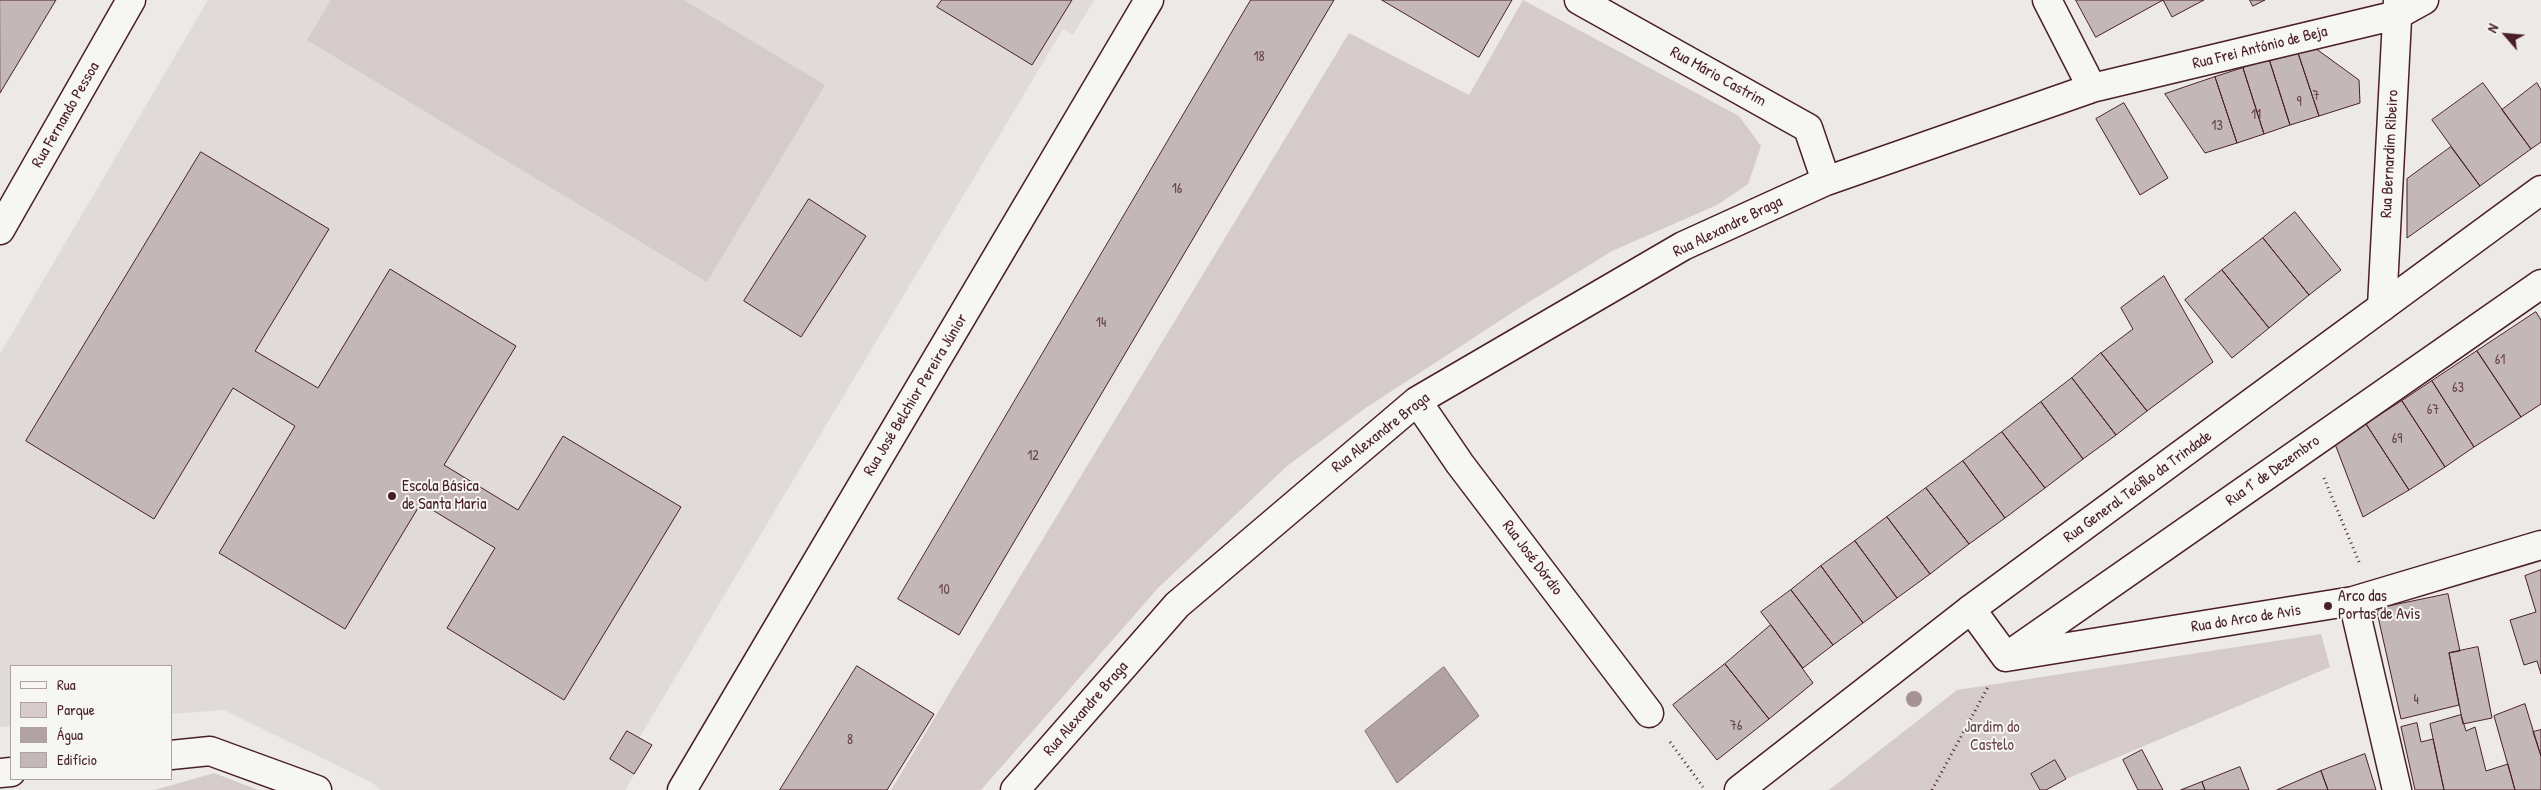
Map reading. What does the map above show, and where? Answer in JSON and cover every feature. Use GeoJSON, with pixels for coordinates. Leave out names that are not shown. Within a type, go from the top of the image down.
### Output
{"type":"FeatureCollection","features":[{"type":"Feature","properties":{"kind":"street","name":"Rua Fernando Pessoa"},"geometry":{"type":"LineString","coordinates":[[0,230],[131,0]]}},
{"type":"Feature","properties":{"kind":"street","name":"Rua José Belchior Pereira Júnior"},"geometry":{"type":"LineString","coordinates":[[682,790],[1150,0]]}},
{"type":"Feature","properties":{"kind":"street","name":"Rua Mário Castrim"},"geometry":{"type":"LineString","coordinates":[[1579,0],[1808,128],[1826,180]]}},
{"type":"Feature","properties":{"kind":"street"},"geometry":{"type":"LineString","coordinates":[[2046,0],[2092,88]]}},
{"type":"Feature","properties":{"kind":"street","name":"Rua Frei António de Beja"},"geometry":{"type":"LineString","coordinates":[[1826,180],[2092,88],[2424,0]]}},
{"type":"Feature","properties":{"kind":"street","name":"Rua Bernardim Ribeiro"},"geometry":{"type":"LineString","coordinates":[[2382,307],[2397,7]]}},
{"type":"Feature","properties":{"kind":"street","name":"Rua Alexandre Braga"},"geometry":{"type":"LineString","coordinates":[[1015,790],[1176,605],[1417,402],[1683,246],[1826,180]]}},
{"type":"Feature","properties":{"kind":"street","name":"Rua General Teófilo da Trindade"},"geometry":{"type":"LineString","coordinates":[[1739,790],[1971,609],[2541,190]]}},
{"type":"Feature","properties":{"kind":"street","name":"Rua 1° de Dezembro"},"geometry":{"type":"LineString","coordinates":[[2006,657],[2541,284]]}},
{"type":"Feature","properties":{"kind":"street","name":"Rua José Dórdio"},"geometry":{"type":"LineString","coordinates":[[1417,402],[1460,464],[1649,713]]}},
{"type":"Feature","properties":{"kind":"street","name":"Rua do Arco de Avis"},"geometry":{"type":"LineString","coordinates":[[2006,657],[2363,598],[2541,545]]}},
{"type":"Feature","properties":{"kind":"street"},"geometry":{"type":"LineString","coordinates":[[2363,598],[2396,790]]}},
{"type":"Feature","properties":{"kind":"street"},"geometry":{"type":"LineString","coordinates":[[1971,609],[2006,657]]}},
{"type":"Feature","properties":{"kind":"street"},"geometry":{"type":"LineString","coordinates":[[172,755],[210,751],[317,790]]}},
{"type":"Feature","properties":{"kind":"path"},"geometry":{"type":"LineString","coordinates":[[2310,445],[2363,598]]}},
{"type":"Feature","properties":{"kind":"path"},"geometry":{"type":"LineString","coordinates":[[1932,790],[2006,657]]}},
{"type":"Feature","properties":{"kind":"path"},"geometry":{"type":"LineString","coordinates":[[1649,713],[1705,790]]}},
{"type":"Feature","properties":{"kind":"shaded area","name":"Escola Básica de Santa Maria"},"geometry":{"type":"Polygon","coordinates":[[[208,0],[1094,0],[1073,35],[1063,29],[639,738],[652,745],[625,790],[380,790],[373,783],[224,710],[172,714],[172,665],[10,665],[10,726],[0,727],[0,354],[208,0]]]}},
{"type":"Feature","properties":{"kind":"green space"},"geometry":{"type":"Polygon","coordinates":[[[331,0],[684,0],[825,85],[707,282],[307,40],[331,0]]]}},
{"type":"Feature","properties":{"kind":"green space"},"geometry":{"type":"Polygon","coordinates":[[[1523,0],[1739,116],[1761,146],[1748,184],[1717,205],[1612,251],[1521,307],[1367,407],[1287,466],[1158,588],[981,790],[891,790],[1349,33],[1469,95],[1523,0]]]}},
{"type":"Feature","properties":{"kind":"green space","name":"Jardim do Castelo"},"geometry":{"type":"Polygon","coordinates":[[[2321,634],[2330,667],[2066,779],[2055,760],[2031,774],[2040,790],[1829,790],[1957,690],[2321,634]]]}},
{"type":"Feature","properties":{"kind":"green space"},"geometry":{"type":"Polygon","coordinates":[[[214,773],[258,790],[155,790],[214,773]]]}},
{"type":"Feature","properties":{"kind":"water"},"geometry":{"type":"Polygon","coordinates":[[[1444,667],[1479,716],[1397,783],[1365,731],[1444,667]]]}},
{"type":"Feature","properties":{"kind":"building"},"geometry":{"type":"Polygon","coordinates":[[[0,0],[56,0],[0,93],[0,0]]]}},
{"type":"Feature","properties":{"kind":"building"},"geometry":{"type":"Polygon","coordinates":[[[942,0],[1072,0],[1032,65],[937,7],[942,0]]]}},
{"type":"Feature","properties":{"kind":"building"},"geometry":{"type":"Polygon","coordinates":[[[1251,0],[1334,0],[959,635],[898,599],[1251,0]]]}},
{"type":"Feature","properties":{"kind":"building"},"geometry":{"type":"Polygon","coordinates":[[[1382,0],[1512,0],[1479,57],[1382,0]]]}},
{"type":"Feature","properties":{"kind":"building"},"geometry":{"type":"Polygon","coordinates":[[[2076,0],[2163,0],[2096,37],[2076,0]]]}},
{"type":"Feature","properties":{"kind":"building"},"geometry":{"type":"Polygon","coordinates":[[[2163,0],[2204,0],[2172,17],[2163,0]]]}},
{"type":"Feature","properties":{"kind":"building"},"geometry":{"type":"Polygon","coordinates":[[[2250,0],[2265,0],[2253,6],[2250,0]]]}},
{"type":"Feature","properties":{"kind":"building"},"geometry":{"type":"Polygon","coordinates":[[[2315,48],[2359,80],[2360,103],[2319,116],[2297,50],[2315,48]]]}},
{"type":"Feature","properties":{"kind":"building"},"geometry":{"type":"Polygon","coordinates":[[[2297,50],[2319,116],[2290,125],[2269,59],[2297,50]]]}},
{"type":"Feature","properties":{"kind":"building"},"geometry":{"type":"Polygon","coordinates":[[[2269,59],[2290,125],[2264,134],[2243,68],[2269,59]]]}},
{"type":"Feature","properties":{"kind":"building"},"geometry":{"type":"Polygon","coordinates":[[[2243,68],[2264,134],[2237,143],[2215,77],[2243,68]]]}},
{"type":"Feature","properties":{"kind":"building"},"geometry":{"type":"Polygon","coordinates":[[[2215,77],[2237,143],[2205,153],[2165,94],[2215,77]]]}},
{"type":"Feature","properties":{"kind":"building"},"geometry":{"type":"Polygon","coordinates":[[[2483,83],[2531,149],[2480,186],[2432,120],[2483,83]]]}},
{"type":"Feature","properties":{"kind":"building"},"geometry":{"type":"Polygon","coordinates":[[[2537,83],[2541,90],[2541,142],[2531,149],[2502,110],[2537,83]]]}},
{"type":"Feature","properties":{"kind":"building"},"geometry":{"type":"Polygon","coordinates":[[[2124,103],[2168,178],[2140,195],[2096,119],[2124,103]]]}},
{"type":"Feature","properties":{"kind":"building"},"geometry":{"type":"Polygon","coordinates":[[[2451,147],[2480,186],[2407,238],[2407,179],[2451,147]]]}},
{"type":"Feature","properties":{"kind":"building"},"geometry":{"type":"Polygon","coordinates":[[[201,152],[329,229],[255,351],[318,388],[390,269],[516,346],[444,465],[518,510],[563,436],[681,507],[564,700],[447,628],[495,548],[421,503],[345,629],[219,553],[295,426],[233,388],[154,519],[26,441],[201,152]]]}},
{"type":"Feature","properties":{"kind":"building"},"geometry":{"type":"Polygon","coordinates":[[[809,199],[866,236],[801,337],[744,301],[809,199]]]}},
{"type":"Feature","properties":{"kind":"building"},"geometry":{"type":"Polygon","coordinates":[[[2295,212],[2341,270],[2309,295],[2263,238],[2295,212]]]}},
{"type":"Feature","properties":{"kind":"building"},"geometry":{"type":"Polygon","coordinates":[[[2263,238],[2309,295],[2269,328],[2222,270],[2263,238]]]}},
{"type":"Feature","properties":{"kind":"building"},"geometry":{"type":"Polygon","coordinates":[[[2222,270],[2269,328],[2232,358],[2185,300],[2222,270]]]}},
{"type":"Feature","properties":{"kind":"building"},"geometry":{"type":"Polygon","coordinates":[[[2164,276],[2213,362],[2147,411],[2101,353],[2133,329],[2121,308],[2164,276]]]}},
{"type":"Feature","properties":{"kind":"building"},"geometry":{"type":"Polygon","coordinates":[[[2536,312],[2541,320],[2541,404],[2521,417],[2477,351],[2536,312]]]}},
{"type":"Feature","properties":{"kind":"building"},"geometry":{"type":"Polygon","coordinates":[[[2477,351],[2521,417],[2474,447],[2432,381],[2477,351]]]}},
{"type":"Feature","properties":{"kind":"building"},"geometry":{"type":"Polygon","coordinates":[[[2101,353],[2147,411],[2116,435],[2072,378],[2101,353]]]}},
{"type":"Feature","properties":{"kind":"building"},"geometry":{"type":"Polygon","coordinates":[[[2072,378],[2116,435],[2083,459],[2041,402],[2072,378]]]}},
{"type":"Feature","properties":{"kind":"building"},"geometry":{"type":"Polygon","coordinates":[[[2432,381],[2474,447],[2445,467],[2402,401],[2432,381]]]}},
{"type":"Feature","properties":{"kind":"building"},"geometry":{"type":"Polygon","coordinates":[[[2402,401],[2445,467],[2409,490],[2366,424],[2402,401]]]}},
{"type":"Feature","properties":{"kind":"building"},"geometry":{"type":"Polygon","coordinates":[[[2041,402],[2083,459],[2045,488],[2002,432],[2041,402]]]}},
{"type":"Feature","properties":{"kind":"building"},"geometry":{"type":"Polygon","coordinates":[[[2366,424],[2409,490],[2363,517],[2335,444],[2366,424]]]}},
{"type":"Feature","properties":{"kind":"building"},"geometry":{"type":"Polygon","coordinates":[[[2002,432],[2045,488],[2005,518],[1963,461],[2002,432]]]}},
{"type":"Feature","properties":{"kind":"building"},"geometry":{"type":"Polygon","coordinates":[[[1963,461],[2005,518],[1969,544],[1926,488],[1963,461]]]}},
{"type":"Feature","properties":{"kind":"building"},"geometry":{"type":"Polygon","coordinates":[[[1926,488],[1969,544],[1930,574],[1887,517],[1926,488]]]}},
{"type":"Feature","properties":{"kind":"building"},"geometry":{"type":"Polygon","coordinates":[[[1887,517],[1930,574],[1897,598],[1855,541],[1887,517]]]}},
{"type":"Feature","properties":{"kind":"building"},"geometry":{"type":"Polygon","coordinates":[[[1855,541],[1897,598],[1863,623],[1821,566],[1855,541]]]}},
{"type":"Feature","properties":{"kind":"building"},"geometry":{"type":"Polygon","coordinates":[[[1821,566],[1863,623],[1833,645],[1791,590],[1821,566]]]}},
{"type":"Feature","properties":{"kind":"building"},"geometry":{"type":"Polygon","coordinates":[[[2541,570],[2541,674],[2537,661],[2524,665],[2510,620],[2536,612],[2525,576],[2541,570]]]}},
{"type":"Feature","properties":{"kind":"building"},"geometry":{"type":"Polygon","coordinates":[[[1791,590],[1833,645],[1803,668],[1761,612],[1791,590]]]}},
{"type":"Feature","properties":{"kind":"building"},"geometry":{"type":"Polygon","coordinates":[[[2448,594],[2460,651],[2449,653],[2459,705],[2401,719],[2377,612],[2380,608],[2448,594]]]}},
{"type":"Feature","properties":{"kind":"building"},"geometry":{"type":"Polygon","coordinates":[[[1771,625],[1813,683],[1769,719],[1725,664],[1771,625]]]}},
{"type":"Feature","properties":{"kind":"building"},"geometry":{"type":"Polygon","coordinates":[[[2478,647],[2492,718],[2463,724],[2449,653],[2478,647]]]}},
{"type":"Feature","properties":{"kind":"building"},"geometry":{"type":"Polygon","coordinates":[[[1725,664],[1769,719],[1717,760],[1673,705],[1725,664]]]}},
{"type":"Feature","properties":{"kind":"building"},"geometry":{"type":"Polygon","coordinates":[[[857,666],[934,714],[887,790],[780,790],[857,666]]]}},
{"type":"Feature","properties":{"kind":"building"},"geometry":{"type":"Polygon","coordinates":[[[2525,704],[2541,756],[2541,790],[2515,790],[2494,716],[2525,704]]]}},
{"type":"Feature","properties":{"kind":"building"},"geometry":{"type":"Polygon","coordinates":[[[2461,715],[2466,731],[2475,727],[2486,771],[2508,764],[2515,790],[2444,790],[2430,724],[2461,715]]]}},
{"type":"Feature","properties":{"kind":"building"},"geometry":{"type":"Polygon","coordinates":[[[2417,723],[2421,742],[2433,739],[2444,790],[2415,790],[2401,727],[2417,723]]]}},
{"type":"Feature","properties":{"kind":"building"},"geometry":{"type":"Polygon","coordinates":[[[2541,730],[2541,756],[2533,732],[2541,730]]]}},
{"type":"Feature","properties":{"kind":"building"},"geometry":{"type":"Polygon","coordinates":[[[627,731],[652,745],[634,774],[610,759],[627,731]]]}},
{"type":"Feature","properties":{"kind":"building"},"geometry":{"type":"Polygon","coordinates":[[[2142,750],[2163,790],[2138,790],[2123,760],[2142,750]]]}},
{"type":"Feature","properties":{"kind":"building"},"geometry":{"type":"Polygon","coordinates":[[[2365,754],[2376,790],[2328,790],[2321,771],[2365,754]]]}},
{"type":"Feature","properties":{"kind":"building"},"geometry":{"type":"Polygon","coordinates":[[[2055,760],[2066,779],[2046,790],[2040,790],[2031,774],[2055,760]]]}},
{"type":"Feature","properties":{"kind":"building"},"geometry":{"type":"Polygon","coordinates":[[[2240,767],[2249,790],[2205,790],[2202,782],[2240,767]]]}},
{"type":"Feature","properties":{"kind":"building"},"geometry":{"type":"Polygon","coordinates":[[[2321,771],[2328,790],[2277,790],[2321,771]]]}},
{"type":"Feature","properties":{"kind":"building"},"geometry":{"type":"Polygon","coordinates":[[[2202,782],[2205,790],[2181,790],[2202,782]]]}},
{"type":"Feature","properties":{"kind":"place","name":"Escola Básica de Santa Maria"},"geometry":{"type":"Point","coordinates":[392,496]}},
{"type":"Feature","properties":{"kind":"place","name":"Arco das Portas de Avis"},"geometry":{"type":"Point","coordinates":[2328,606]}}]}
